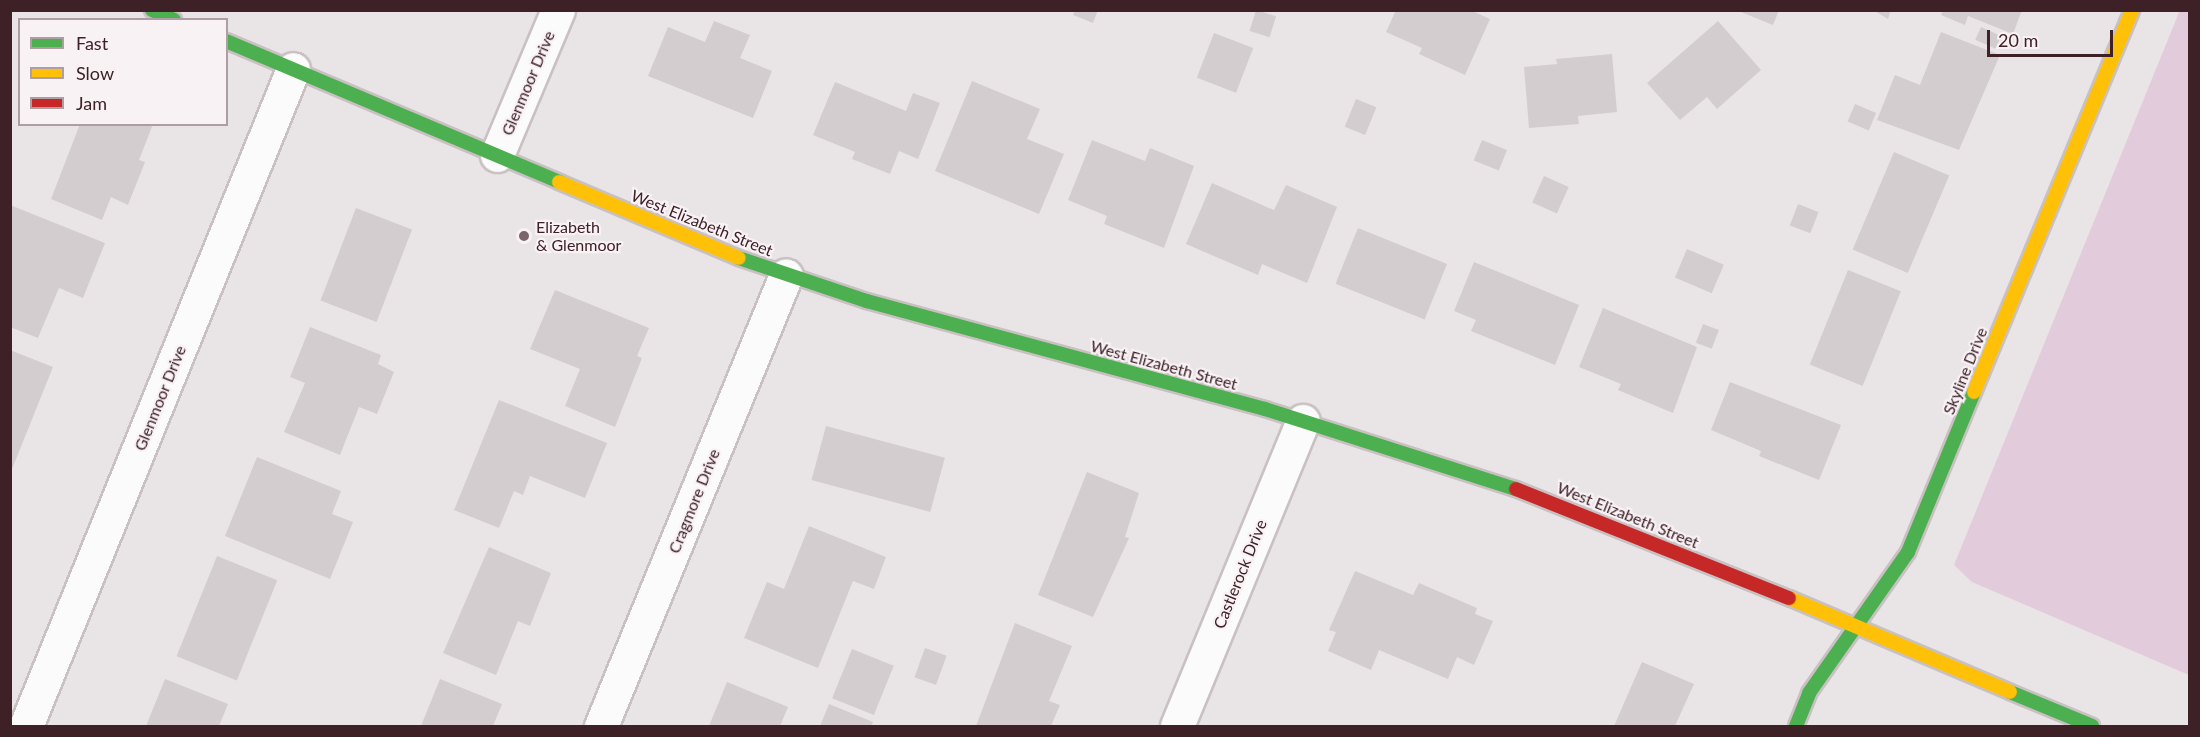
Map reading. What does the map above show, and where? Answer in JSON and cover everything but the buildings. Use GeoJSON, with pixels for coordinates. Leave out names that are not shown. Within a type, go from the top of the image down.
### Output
{"type":"FeatureCollection","features":[{"type":"Feature","properties":{"kind":"main road"},"geometry":{"type":"LineString","coordinates":[[152,10],[170,18]]}},
{"type":"Feature","properties":{"kind":"main road","name":"Skyline Drive"},"geometry":{"type":"LineString","coordinates":[[1796,726],[1809,693],[1908,552],[2132,10]]}},
{"type":"Feature","properties":{"kind":"main road","name":"West Elizabeth Street"},"geometry":{"type":"LineString","coordinates":[[228,42],[786,275],[867,301],[1303,422],[1473,472],[1856,627],[2092,726]]}},
{"type":"Feature","properties":{"kind":"street","name":"Glenmoor Drive"},"geometry":{"type":"LineString","coordinates":[[497,155],[558,10]]}},
{"type":"Feature","properties":{"kind":"street","name":"Glenmoor Drive"},"geometry":{"type":"LineString","coordinates":[[26,726],[293,69]]}},
{"type":"Feature","properties":{"kind":"street","name":"Cragmore Drive"},"geometry":{"type":"LineString","coordinates":[[601,726],[786,275]]}},
{"type":"Feature","properties":{"kind":"street","name":"Castlerock Drive"},"geometry":{"type":"LineString","coordinates":[[1177,726],[1303,422]]}},
{"type":"Feature","properties":{"kind":"shaded area"},"geometry":{"type":"Polygon","coordinates":[[[2180,10],[2190,11],[2189,675],[1972,582],[1954,565],[2180,10]]]}},
{"type":"Feature","properties":{"kind":"traffic: fast"},"geometry":{"type":"LineString","coordinates":[[152,10],[170,18]]}},
{"type":"Feature","properties":{"kind":"traffic: fast"},"geometry":{"type":"LineString","coordinates":[[228,42],[559,182]]}},
{"type":"Feature","properties":{"kind":"traffic: fast"},"geometry":{"type":"LineString","coordinates":[[739,258],[867,301],[1265,409],[1516,489]]}},
{"type":"Feature","properties":{"kind":"traffic: fast"},"geometry":{"type":"LineString","coordinates":[[1796,726],[1809,693],[1908,552],[1974,392]]}},
{"type":"Feature","properties":{"kind":"traffic: fast"},"geometry":{"type":"LineString","coordinates":[[2010,692],[2092,726]]}},
{"type":"Feature","properties":{"kind":"traffic: slow"},"geometry":{"type":"LineString","coordinates":[[1974,392],[2132,10]]}},
{"type":"Feature","properties":{"kind":"traffic: slow"},"geometry":{"type":"LineString","coordinates":[[559,182],[739,258]]}},
{"type":"Feature","properties":{"kind":"traffic: slow"},"geometry":{"type":"LineString","coordinates":[[1789,598],[2010,692]]}},
{"type":"Feature","properties":{"kind":"traffic: jam"},"geometry":{"type":"LineString","coordinates":[[1516,489],[1789,598]]}},
{"type":"Feature","properties":{"kind":"place","name":"Elizabeth & Glenmoor"},"geometry":{"type":"Point","coordinates":[524,236]}}]}
